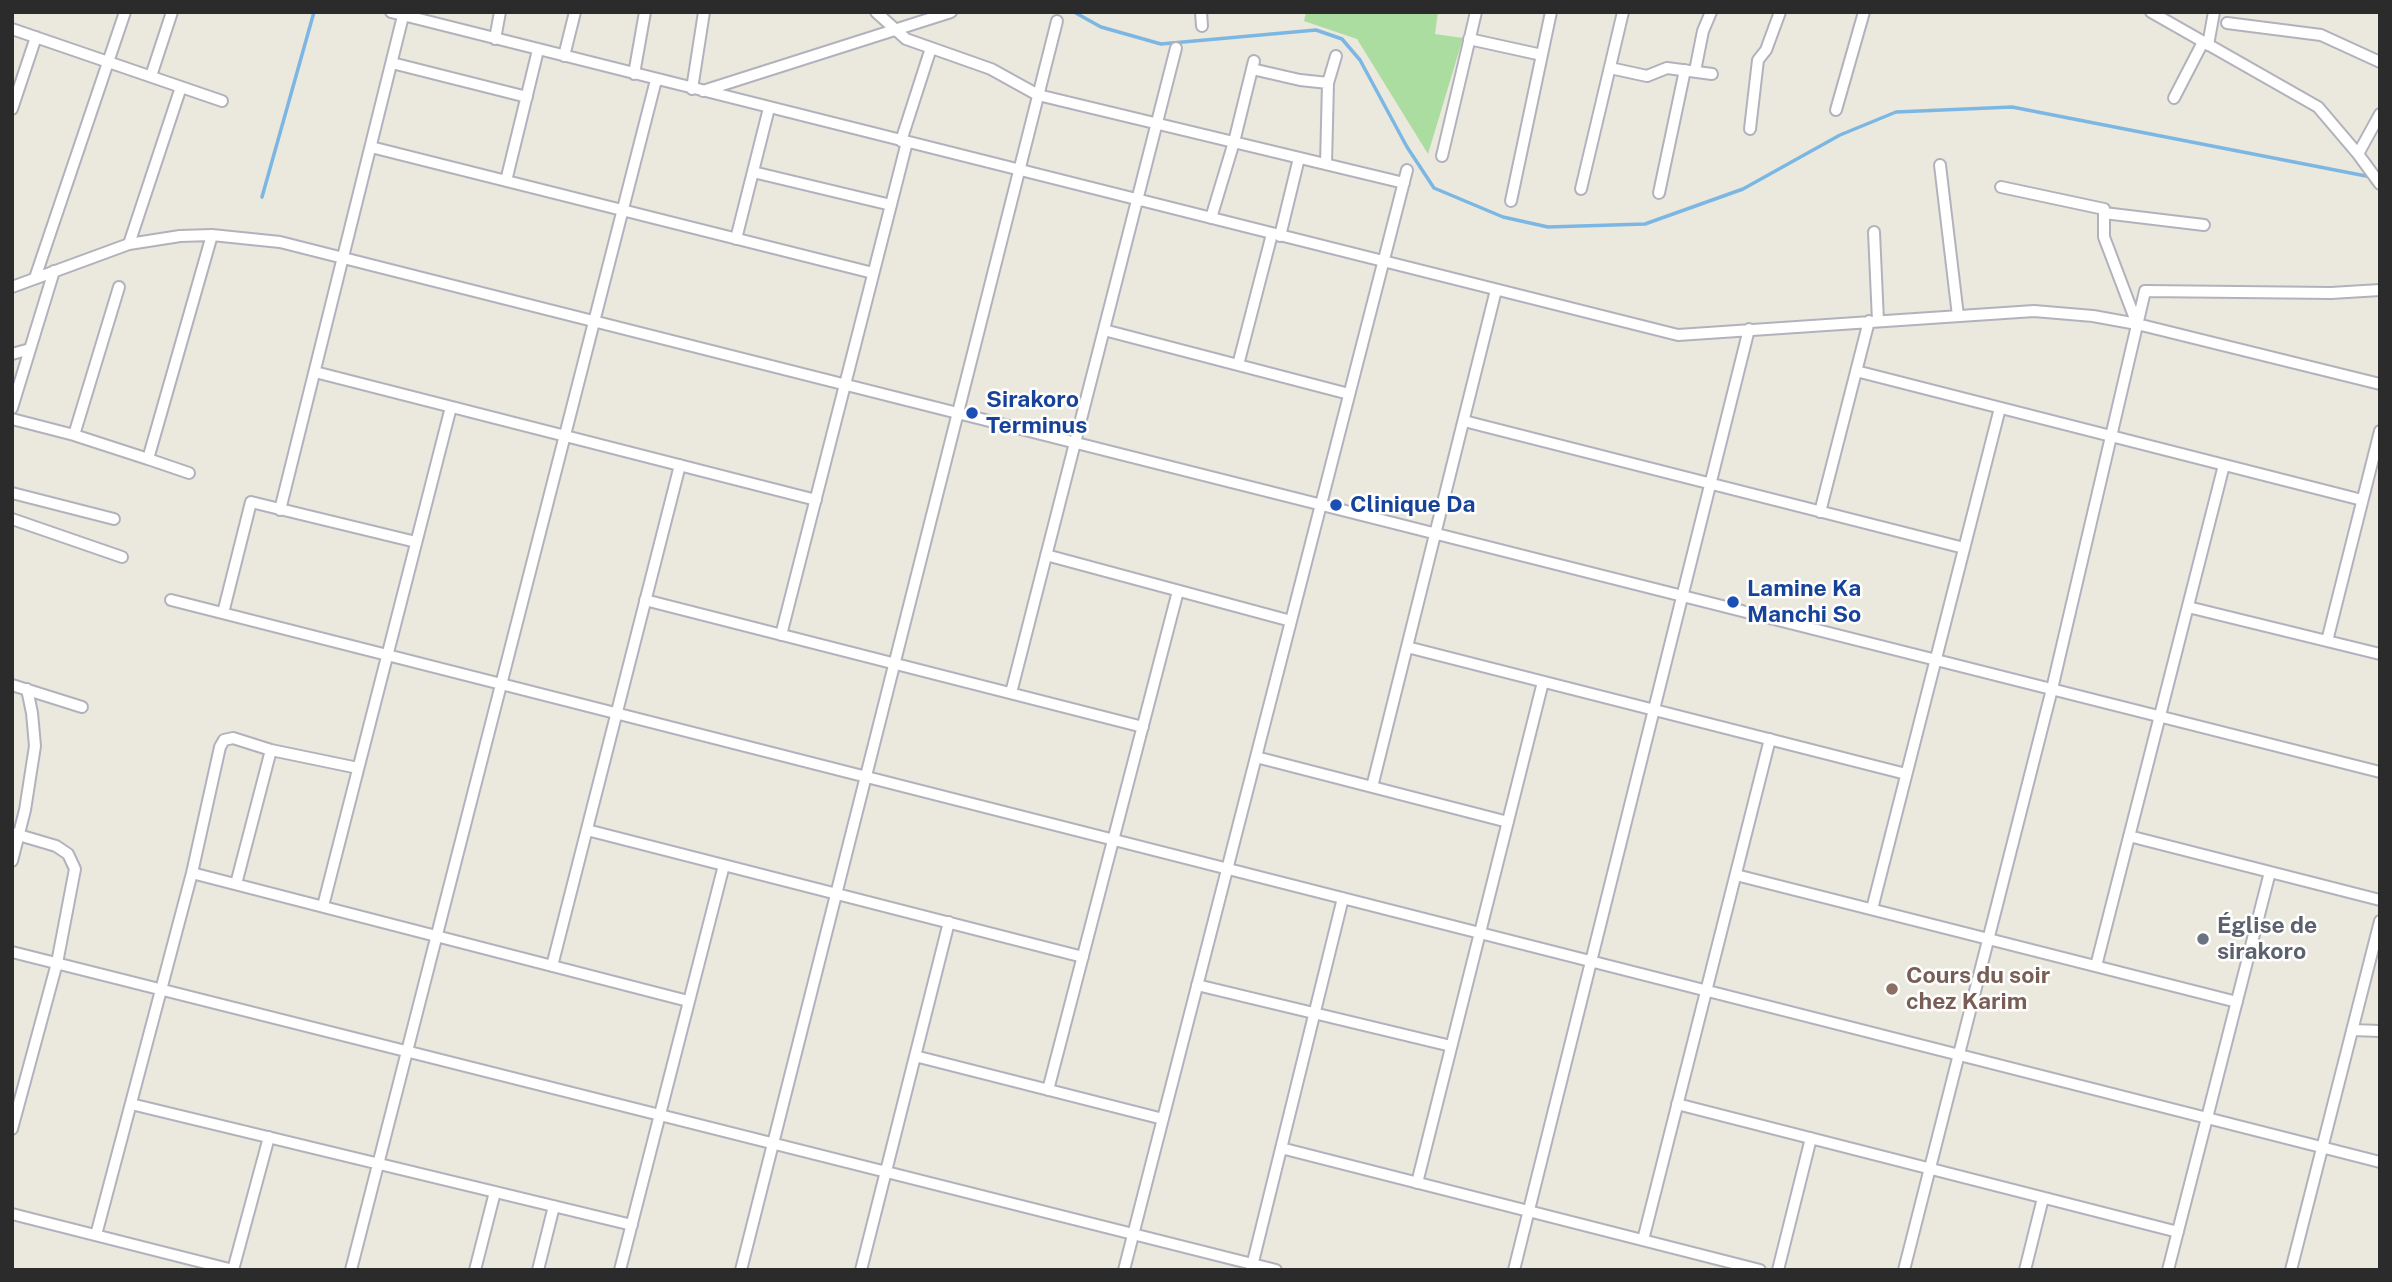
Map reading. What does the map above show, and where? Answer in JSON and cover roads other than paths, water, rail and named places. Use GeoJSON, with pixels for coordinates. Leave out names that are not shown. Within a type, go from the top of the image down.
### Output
{"type":"FeatureCollection","features":[{"type":"Feature","properties":{"kind":"street"},"geometry":{"type":"LineString","coordinates":[[35,278],[125,12]]}},
{"type":"Feature","properties":{"kind":"street"},"geometry":{"type":"LineString","coordinates":[[151,76],[172,12]]}},
{"type":"Feature","properties":{"kind":"street"},"geometry":{"type":"LineString","coordinates":[[391,12],[423,17],[538,50],[1678,335],[2034,311],[2093,316],[2137,324],[2380,384]]}},
{"type":"Feature","properties":{"kind":"street"},"geometry":{"type":"LineString","coordinates":[[495,39],[500,12]]}},
{"type":"Feature","properties":{"kind":"street"},"geometry":{"type":"LineString","coordinates":[[564,56],[575,12]]}},
{"type":"Feature","properties":{"kind":"street"},"geometry":{"type":"LineString","coordinates":[[634,74],[645,12]]}},
{"type":"Feature","properties":{"kind":"street"},"geometry":{"type":"LineString","coordinates":[[697,90],[704,12]]}},
{"type":"Feature","properties":{"kind":"street"},"geometry":{"type":"LineString","coordinates":[[877,12],[906,40],[991,69],[1038,95],[1404,183]]}},
{"type":"Feature","properties":{"kind":"street"},"geometry":{"type":"LineString","coordinates":[[697,90],[951,12]]}},
{"type":"Feature","properties":{"kind":"street"},"geometry":{"type":"LineString","coordinates":[[1201,12],[1202,26]]}},
{"type":"Feature","properties":{"kind":"street"},"geometry":{"type":"LineString","coordinates":[[1441,156],[1476,12]]}},
{"type":"Feature","properties":{"kind":"street"},"geometry":{"type":"LineString","coordinates":[[1511,201],[1551,12]]}},
{"type":"Feature","properties":{"kind":"street"},"geometry":{"type":"LineString","coordinates":[[1581,189],[1623,12]]}},
{"type":"Feature","properties":{"kind":"street"},"geometry":{"type":"LineString","coordinates":[[1659,193],[1690,71],[1711,12]]}},
{"type":"Feature","properties":{"kind":"street"},"geometry":{"type":"LineString","coordinates":[[1751,129],[1758,60],[1766,50],[1780,12]]}},
{"type":"Feature","properties":{"kind":"street"},"geometry":{"type":"LineString","coordinates":[[1836,110],[1864,12]]}},
{"type":"Feature","properties":{"kind":"street"},"geometry":{"type":"LineString","coordinates":[[2151,12],[2318,107],[2380,184]]}},
{"type":"Feature","properties":{"kind":"street"},"geometry":{"type":"LineString","coordinates":[[2174,98],[2206,43],[2214,12]]}},
{"type":"Feature","properties":{"kind":"street"},"geometry":{"type":"LineString","coordinates":[[280,510],[403,16]]}},
{"type":"Feature","properties":{"kind":"street"},"geometry":{"type":"LineString","coordinates":[[741,1270],[1057,22]]}},
{"type":"Feature","properties":{"kind":"street"},"geometry":{"type":"LineString","coordinates":[[2227,23],[2321,35],[2380,62]]}},
{"type":"Feature","properties":{"kind":"street"},"geometry":{"type":"LineString","coordinates":[[12,29],[222,101]]}},
{"type":"Feature","properties":{"kind":"street"},"geometry":{"type":"LineString","coordinates":[[12,109],[36,37]]}},
{"type":"Feature","properties":{"kind":"street"},"geometry":{"type":"LineString","coordinates":[[1469,39],[1542,55]]}},
{"type":"Feature","properties":{"kind":"street"},"geometry":{"type":"LineString","coordinates":[[781,635],[891,205],[904,141],[931,48]]}},
{"type":"Feature","properties":{"kind":"street"},"geometry":{"type":"LineString","coordinates":[[1011,693],[1177,48]]}},
{"type":"Feature","properties":{"kind":"street"},"geometry":{"type":"LineString","coordinates":[[506,181],[538,50]]}},
{"type":"Feature","properties":{"kind":"street"},"geometry":{"type":"LineString","coordinates":[[1326,164],[1328,83],[1336,56]]}},
{"type":"Feature","properties":{"kind":"street"},"geometry":{"type":"LineString","coordinates":[[392,63],[527,97]]}},
{"type":"Feature","properties":{"kind":"street"},"geometry":{"type":"LineString","coordinates":[[1212,218],[1253,65],[1300,80],[1328,83]]}},
{"type":"Feature","properties":{"kind":"street"},"geometry":{"type":"LineString","coordinates":[[1610,68],[1647,76],[1667,68],[1712,74]]}},
{"type":"Feature","properties":{"kind":"street"},"geometry":{"type":"LineString","coordinates":[[351,1270],[656,79]]}},
{"type":"Feature","properties":{"kind":"street"},"geometry":{"type":"LineString","coordinates":[[129,244],[181,86]]}},
{"type":"Feature","properties":{"kind":"street"},"geometry":{"type":"LineString","coordinates":[[736,239],[769,108]]}},
{"type":"Feature","properties":{"kind":"street"},"geometry":{"type":"LineString","coordinates":[[2358,154],[2380,114]]}},
{"type":"Feature","properties":{"kind":"street"},"geometry":{"type":"LineString","coordinates":[[371,147],[873,273]]}},
{"type":"Feature","properties":{"kind":"street"},"geometry":{"type":"LineString","coordinates":[[1238,365],[1299,158]]}},
{"type":"Feature","properties":{"kind":"street"},"geometry":{"type":"LineString","coordinates":[[1940,165],[1958,316]]}},
{"type":"Feature","properties":{"kind":"street"},"geometry":{"type":"LineString","coordinates":[[1124,1270],[1407,170]]}},
{"type":"Feature","properties":{"kind":"street"},"geometry":{"type":"LineString","coordinates":[[753,172],[891,205]]}},
{"type":"Feature","properties":{"kind":"street"},"geometry":{"type":"LineString","coordinates":[[2001,187],[2104,209],[2104,237],[2137,324]]}},
{"type":"Feature","properties":{"kind":"street"},"geometry":{"type":"LineString","coordinates":[[2104,214],[2204,225]]}},
{"type":"Feature","properties":{"kind":"street"},"geometry":{"type":"LineString","coordinates":[[1820,512],[1856,371],[1874,321],[1874,232]]}},
{"type":"Feature","properties":{"kind":"street"},"geometry":{"type":"LineString","coordinates":[[12,287],[129,244],[180,236],[212,235],[280,242],[2380,772]]}},
{"type":"Feature","properties":{"kind":"street"},"geometry":{"type":"LineString","coordinates":[[148,459],[212,235]]}},
{"type":"Feature","properties":{"kind":"street"},"geometry":{"type":"LineString","coordinates":[[12,408],[54,271]]}},
{"type":"Feature","properties":{"kind":"street"},"geometry":{"type":"LineString","coordinates":[[74,435],[120,287]]}},
{"type":"Feature","properties":{"kind":"street"},"geometry":{"type":"LineString","coordinates":[[1372,787],[1496,290]]}},
{"type":"Feature","properties":{"kind":"street"},"geometry":{"type":"LineString","coordinates":[[1904,1270],[2052,689],[2145,290],[2331,293],[2380,290]]}},
{"type":"Feature","properties":{"kind":"street"},"geometry":{"type":"LineString","coordinates":[[1514,1270],[1749,329]]}},
{"type":"Feature","properties":{"kind":"street"},"geometry":{"type":"LineString","coordinates":[[1104,330],[1349,394]]}},
{"type":"Feature","properties":{"kind":"street"},"geometry":{"type":"LineString","coordinates":[[12,354],[30,348]]}},
{"type":"Feature","properties":{"kind":"street"},"geometry":{"type":"LineString","coordinates":[[1856,371],[2362,500]]}},
{"type":"Feature","properties":{"kind":"street"},"geometry":{"type":"LineString","coordinates":[[315,372],[816,500]]}},
{"type":"Feature","properties":{"kind":"street"},"geometry":{"type":"LineString","coordinates":[[323,906],[451,407]]}},
{"type":"Feature","properties":{"kind":"street"},"geometry":{"type":"LineString","coordinates":[[1872,909],[2000,408]]}},
{"type":"Feature","properties":{"kind":"street"},"geometry":{"type":"LineString","coordinates":[[12,419],[74,435],[189,473]]}},
{"type":"Feature","properties":{"kind":"street"},"geometry":{"type":"LineString","coordinates":[[1464,421],[1964,548]]}},
{"type":"Feature","properties":{"kind":"street"},"geometry":{"type":"LineString","coordinates":[[2327,641],[2380,431]]}},
{"type":"Feature","properties":{"kind":"street"},"geometry":{"type":"LineString","coordinates":[[552,966],[680,465]]}},
{"type":"Feature","properties":{"kind":"street"},"geometry":{"type":"LineString","coordinates":[[2096,967],[2224,465]]}},
{"type":"Feature","properties":{"kind":"street"},"geometry":{"type":"LineString","coordinates":[[12,493],[114,519]]}},
{"type":"Feature","properties":{"kind":"street"},"geometry":{"type":"LineString","coordinates":[[223,613],[251,502],[416,542]]}},
{"type":"Feature","properties":{"kind":"street"},"geometry":{"type":"LineString","coordinates":[[12,519],[122,557]]}},
{"type":"Feature","properties":{"kind":"street"},"geometry":{"type":"LineString","coordinates":[[1046,555],[1291,621]]}},
{"type":"Feature","properties":{"kind":"street"},"geometry":{"type":"LineString","coordinates":[[1048,1090],[1178,591]]}},
{"type":"Feature","properties":{"kind":"street"},"geometry":{"type":"LineString","coordinates":[[171,600],[2380,1162]]}},
{"type":"Feature","properties":{"kind":"street"},"geometry":{"type":"LineString","coordinates":[[645,600],[1143,727]]}},
{"type":"Feature","properties":{"kind":"street"},"geometry":{"type":"LineString","coordinates":[[2188,607],[2380,654]]}},
{"type":"Feature","properties":{"kind":"street"},"geometry":{"type":"LineString","coordinates":[[1407,647],[1906,774]]}},
{"type":"Feature","properties":{"kind":"street"},"geometry":{"type":"LineString","coordinates":[[1417,1183],[1543,682]]}},
{"type":"Feature","properties":{"kind":"street"},"geometry":{"type":"LineString","coordinates":[[12,685],[82,707]]}},
{"type":"Feature","properties":{"kind":"street"},"geometry":{"type":"LineString","coordinates":[[12,861],[15,834],[25,810],[35,746],[27,689]]}},
{"type":"Feature","properties":{"kind":"street"},"geometry":{"type":"LineString","coordinates":[[96,1235],[192,873],[220,747],[224,740],[233,738],[271,750],[358,768]]}},
{"type":"Feature","properties":{"kind":"street"},"geometry":{"type":"LineString","coordinates":[[1643,1240],[1770,739]]}},
{"type":"Feature","properties":{"kind":"street"},"geometry":{"type":"LineString","coordinates":[[236,884],[271,750]]}},
{"type":"Feature","properties":{"kind":"street"},"geometry":{"type":"LineString","coordinates":[[1256,757],[1508,822]]}},
{"type":"Feature","properties":{"kind":"street"},"geometry":{"type":"LineString","coordinates":[[587,830],[1083,957]]}},
{"type":"Feature","properties":{"kind":"street"},"geometry":{"type":"LineString","coordinates":[[12,1129],[57,963],[75,869],[68,854],[56,846],[15,834]]}},
{"type":"Feature","properties":{"kind":"street"},"geometry":{"type":"LineString","coordinates":[[2129,836],[2380,900]]}},
{"type":"Feature","properties":{"kind":"street"},"geometry":{"type":"LineString","coordinates":[[620,1270],[724,865]]}},
{"type":"Feature","properties":{"kind":"street"},"geometry":{"type":"LineString","coordinates":[[2168,1270],[2270,872]]}},
{"type":"Feature","properties":{"kind":"street"},"geometry":{"type":"LineString","coordinates":[[192,873],[688,1001]]}},
{"type":"Feature","properties":{"kind":"street"},"geometry":{"type":"LineString","coordinates":[[1736,875],[2236,1002]]}},
{"type":"Feature","properties":{"kind":"street"},"geometry":{"type":"LineString","coordinates":[[1252,1267],[1343,898]]}},
{"type":"Feature","properties":{"kind":"street"},"geometry":{"type":"LineString","coordinates":[[2291,1270],[2380,921]]}},
{"type":"Feature","properties":{"kind":"street"},"geometry":{"type":"LineString","coordinates":[[861,1270],[949,922]]}},
{"type":"Feature","properties":{"kind":"street"},"geometry":{"type":"LineString","coordinates":[[12,952],[886,1171],[1252,1267],[1276,1270]]}},
{"type":"Feature","properties":{"kind":"street"},"geometry":{"type":"LineString","coordinates":[[1197,985],[1451,1046]]}},
{"type":"Feature","properties":{"kind":"street"},"geometry":{"type":"LineString","coordinates":[[2352,1030],[2380,1031]]}},
{"type":"Feature","properties":{"kind":"street"},"geometry":{"type":"LineString","coordinates":[[915,1056],[1163,1119]]}},
{"type":"Feature","properties":{"kind":"street"},"geometry":{"type":"LineString","coordinates":[[131,1104],[632,1225]]}},
{"type":"Feature","properties":{"kind":"street"},"geometry":{"type":"LineString","coordinates":[[1677,1104],[2178,1232]]}},
{"type":"Feature","properties":{"kind":"street"},"geometry":{"type":"LineString","coordinates":[[12,1213],[233,1270],[269,1137]]}},
{"type":"Feature","properties":{"kind":"street"},"geometry":{"type":"LineString","coordinates":[[1778,1270],[1811,1138]]}},
{"type":"Feature","properties":{"kind":"street"},"geometry":{"type":"LineString","coordinates":[[1281,1148],[1760,1270]]}},
{"type":"Feature","properties":{"kind":"street"},"geometry":{"type":"LineString","coordinates":[[475,1270],[495,1192]]}},
{"type":"Feature","properties":{"kind":"street"},"geometry":{"type":"LineString","coordinates":[[2025,1270],[2043,1198]]}},
{"type":"Feature","properties":{"kind":"street"},"geometry":{"type":"LineString","coordinates":[[538,1270],[554,1206]]}},
{"type":"Feature","properties":{"kind":"waterway"},"geometry":{"type":"LineString","coordinates":[[262,197],[314,12]]}},
{"type":"Feature","properties":{"kind":"waterway"},"geometry":{"type":"LineString","coordinates":[[1074,12],[1101,27],[1161,44],[1316,30],[1342,39],[1360,60],[1407,147],[1434,188],[1503,217],[1548,227],[1645,224],[1743,189],[1840,135],[1896,112],[2012,107],[2371,177]]}},
{"type":"Feature","properties":{"kind":"place","name":"Sirakoro Terminus"},"geometry":{"type":"Point","coordinates":[972,413]}},
{"type":"Feature","properties":{"kind":"place","name":"Clinique Da"},"geometry":{"type":"Point","coordinates":[1336,505]}},
{"type":"Feature","properties":{"kind":"place","name":"Lamine Ka Manchi So"},"geometry":{"type":"Point","coordinates":[1733,602]}},
{"type":"Feature","properties":{"kind":"place","name":"Église de sirakoro"},"geometry":{"type":"Point","coordinates":[2203,939]}},
{"type":"Feature","properties":{"kind":"place","name":"Cours du soir chez Karim"},"geometry":{"type":"Point","coordinates":[1892,989]}}]}
